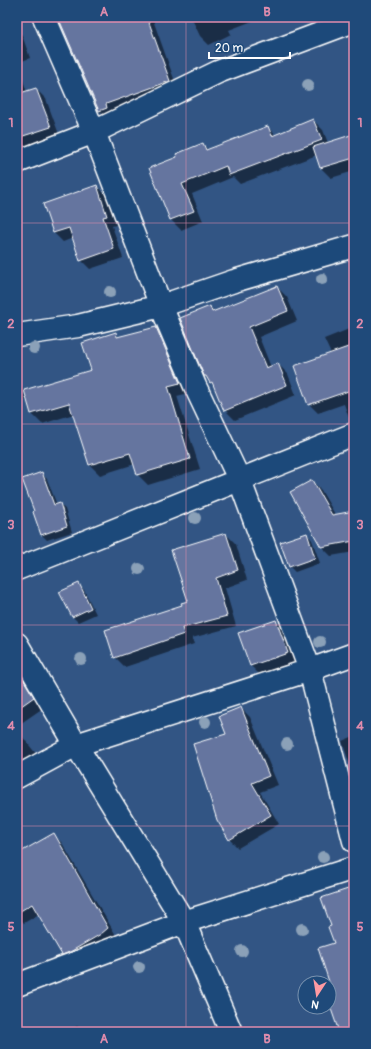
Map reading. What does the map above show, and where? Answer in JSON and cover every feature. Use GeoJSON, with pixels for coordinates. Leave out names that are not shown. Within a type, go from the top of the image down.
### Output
{"type":"FeatureCollection","features":[{"type":"Feature","properties":{"kind":"street"},"geometry":{"type":"LineString","coordinates":[[44,17],[94,132],[161,306],[195,386],[240,481],[310,670],[354,841]]}},
{"type":"Feature","properties":{"kind":"street"},"geometry":{"type":"LineString","coordinates":[[17,162],[94,132],[218,72],[354,21]]}},
{"type":"Feature","properties":{"kind":"street"},"geometry":{"type":"LineString","coordinates":[[17,335],[78,326],[161,306],[234,281],[354,246]]}},
{"type":"Feature","properties":{"kind":"street"},"geometry":{"type":"LineString","coordinates":[[17,569],[240,481],[354,434]]}},
{"type":"Feature","properties":{"kind":"street"},"geometry":{"type":"LineString","coordinates":[[17,644],[76,745],[184,922],[231,1032]]}},
{"type":"Feature","properties":{"kind":"street"},"geometry":{"type":"LineString","coordinates":[[17,777],[76,745],[310,670],[354,654]]}},
{"type":"Feature","properties":{"kind":"street"},"geometry":{"type":"LineString","coordinates":[[17,985],[184,922],[354,868]]}},
{"type":"Feature","properties":{"kind":"building"},"geometry":{"type":"Polygon","coordinates":[[[58,17],[147,17],[170,81],[106,104],[107,108],[99,111],[58,17]]]}},
{"type":"Feature","properties":{"kind":"building"},"geometry":{"type":"Polygon","coordinates":[[[36,88],[51,127],[17,138],[17,94],[36,88]]]}},
{"type":"Feature","properties":{"kind":"building"},"geometry":{"type":"Polygon","coordinates":[[[313,119],[322,140],[229,175],[226,166],[182,184],[194,211],[170,220],[149,168],[177,157],[176,154],[203,143],[206,150],[268,126],[272,136],[313,119]]]}},
{"type":"Feature","properties":{"kind":"building"},"geometry":{"type":"Polygon","coordinates":[[[354,134],[354,158],[320,168],[313,147],[354,134]]]}},
{"type":"Feature","properties":{"kind":"building"},"geometry":{"type":"Polygon","coordinates":[[[97,185],[107,216],[103,217],[114,249],[80,261],[69,228],[53,233],[43,204],[97,185]]]}},
{"type":"Feature","properties":{"kind":"building"},"geometry":{"type":"Polygon","coordinates":[[[277,286],[288,311],[249,327],[266,368],[278,363],[287,385],[224,411],[212,382],[210,383],[206,376],[204,376],[180,318],[210,306],[212,312],[277,286]]]}},
{"type":"Feature","properties":{"kind":"building"},"geometry":{"type":"Polygon","coordinates":[[[156,327],[180,383],[168,386],[190,459],[137,475],[130,453],[89,465],[69,403],[31,414],[24,390],[91,370],[82,343],[116,332],[117,337],[156,327]]]}},
{"type":"Feature","properties":{"kind":"building"},"geometry":{"type":"Polygon","coordinates":[[[351,346],[351,357],[354,366],[354,389],[308,405],[294,366],[351,346]]]}},
{"type":"Feature","properties":{"kind":"building"},"geometry":{"type":"Polygon","coordinates":[[[42,472],[54,505],[60,503],[67,526],[41,535],[22,479],[42,472]]]}},
{"type":"Feature","properties":{"kind":"building"},"geometry":{"type":"Polygon","coordinates":[[[312,480],[332,515],[354,511],[354,541],[321,547],[290,492],[312,480]]]}},
{"type":"Feature","properties":{"kind":"building"},"geometry":{"type":"Polygon","coordinates":[[[226,533],[238,570],[216,578],[227,616],[182,628],[184,634],[114,658],[105,630],[182,605],[181,603],[188,601],[171,550],[226,533]]]}},
{"type":"Feature","properties":{"kind":"building"},"geometry":{"type":"Polygon","coordinates":[[[307,533],[315,558],[289,567],[280,542],[307,533]]]}},
{"type":"Feature","properties":{"kind":"building"},"geometry":{"type":"Polygon","coordinates":[[[79,583],[91,608],[72,617],[59,592],[79,583]]]}},
{"type":"Feature","properties":{"kind":"building"},"geometry":{"type":"Polygon","coordinates":[[[276,620],[288,653],[250,666],[238,633],[276,620]]]}},
{"type":"Feature","properties":{"kind":"building"},"geometry":{"type":"Polygon","coordinates":[[[17,669],[34,697],[17,709],[17,669]]]}},
{"type":"Feature","properties":{"kind":"building"},"geometry":{"type":"Polygon","coordinates":[[[241,707],[269,776],[252,783],[271,815],[229,840],[217,820],[193,744],[226,734],[219,716],[241,707]]]}},
{"type":"Feature","properties":{"kind":"building"},"geometry":{"type":"Polygon","coordinates":[[[54,833],[108,928],[101,934],[62,955],[32,904],[17,913],[17,854],[54,833]]]}},
{"type":"Feature","properties":{"kind":"building"},"geometry":{"type":"Polygon","coordinates":[[[354,887],[354,1032],[339,1032],[333,1015],[337,1015],[337,975],[327,975],[318,948],[334,943],[328,927],[331,926],[321,898],[354,887]]]}}]}
